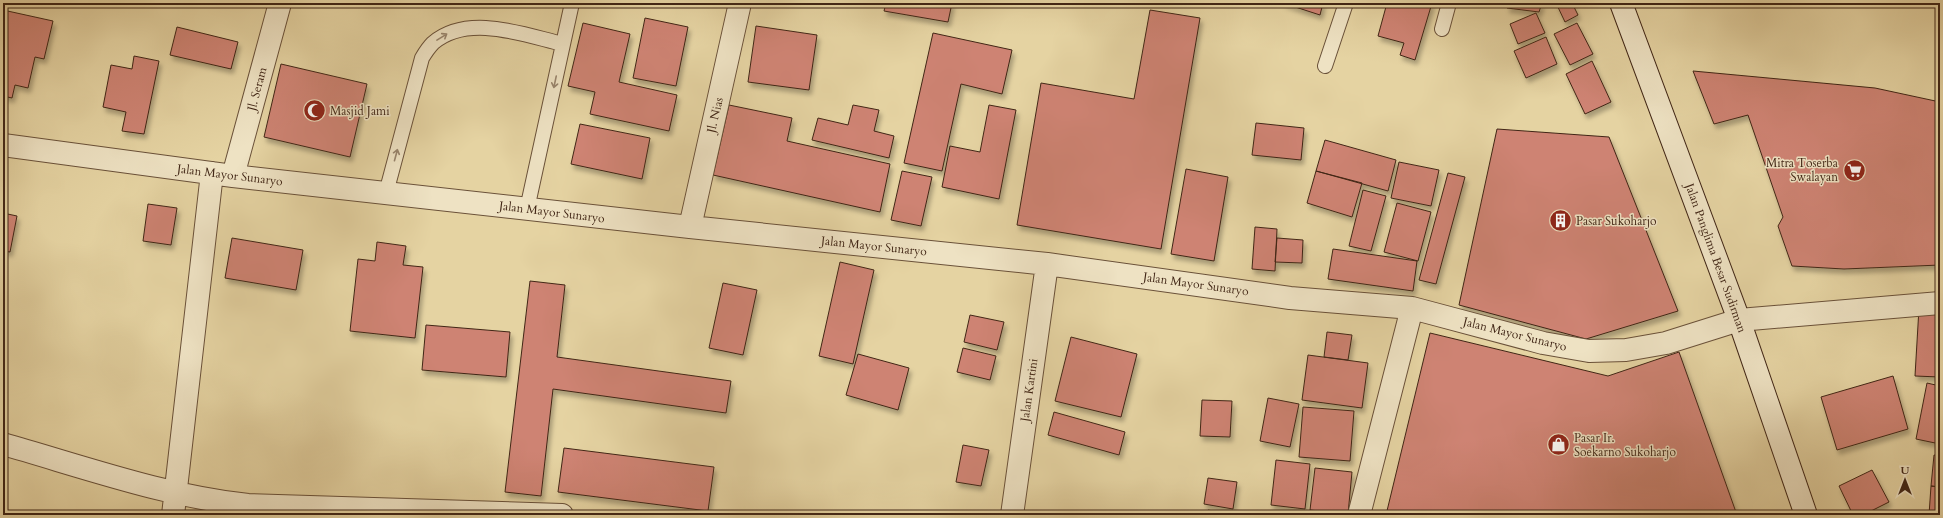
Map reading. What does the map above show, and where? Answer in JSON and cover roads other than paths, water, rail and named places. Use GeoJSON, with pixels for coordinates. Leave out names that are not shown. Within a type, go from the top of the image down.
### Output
{"type":"FeatureCollection","features":[{"type":"Feature","properties":{"kind":"street","name":"Jl. Seram"},"geometry":{"type":"LineString","coordinates":[[173,515],[175,493],[223,174],[280,3]]}},
{"type":"Feature","properties":{"kind":"street","name":"Jl. Nias"},"geometry":{"type":"LineString","coordinates":[[690,228],[740,3]]}},
{"type":"Feature","properties":{"kind":"street","name":"Jalan Panglima Besar Sudirman"},"geometry":{"type":"LineString","coordinates":[[1621,3],[1739,320],[1806,515]]}},
{"type":"Feature","properties":{"kind":"street","name":"Jalan Mayor Sunaryo"},"geometry":{"type":"LineString","coordinates":[[3,144],[223,174],[386,193],[690,228],[1047,264],[1290,298],[1412,308],[1543,343],[1589,351],[1626,350],[1666,342],[1739,320],[1940,303]]}},
{"type":"Feature","properties":{"kind":"street","name":"Jalan Kartini"},"geometry":{"type":"LineString","coordinates":[[1012,515],[1047,264]]}},
{"type":"Feature","properties":{"kind":"street"},"geometry":{"type":"LineString","coordinates":[[1360,515],[1412,308]]}},
{"type":"Feature","properties":{"kind":"street"},"geometry":{"type":"LineString","coordinates":[[3,444],[175,493],[212,501],[248,505],[562,515]]}},
{"type":"Feature","properties":{"kind":"lane"},"geometry":{"type":"LineString","coordinates":[[527,209],[572,3]]}},
{"type":"Feature","properties":{"kind":"lane"},"geometry":{"type":"LineString","coordinates":[[1326,66],[1346,3]]}},
{"type":"Feature","properties":{"kind":"lane"},"geometry":{"type":"LineString","coordinates":[[1442,29],[1449,3]]}},
{"type":"Feature","properties":{"kind":"lane"},"geometry":{"type":"LineString","coordinates":[[386,193],[422,58],[432,43],[451,32],[476,27],[563,44]]}},
{"type":"Feature","properties":{"kind":"place","name":"Masjid Jami"},"geometry":{"type":"Point","coordinates":[315,111]}},
{"type":"Feature","properties":{"kind":"place","name":"Mitra Toserba Swalayan"},"geometry":{"type":"Point","coordinates":[1854,170]}},
{"type":"Feature","properties":{"kind":"place","name":"Pasar Sukoharjo"},"geometry":{"type":"Point","coordinates":[1560,221]}},
{"type":"Feature","properties":{"kind":"place","name":"Pasar Ir. Soekarno Sukoharjo"},"geometry":{"type":"Point","coordinates":[1558,445]}}]}
